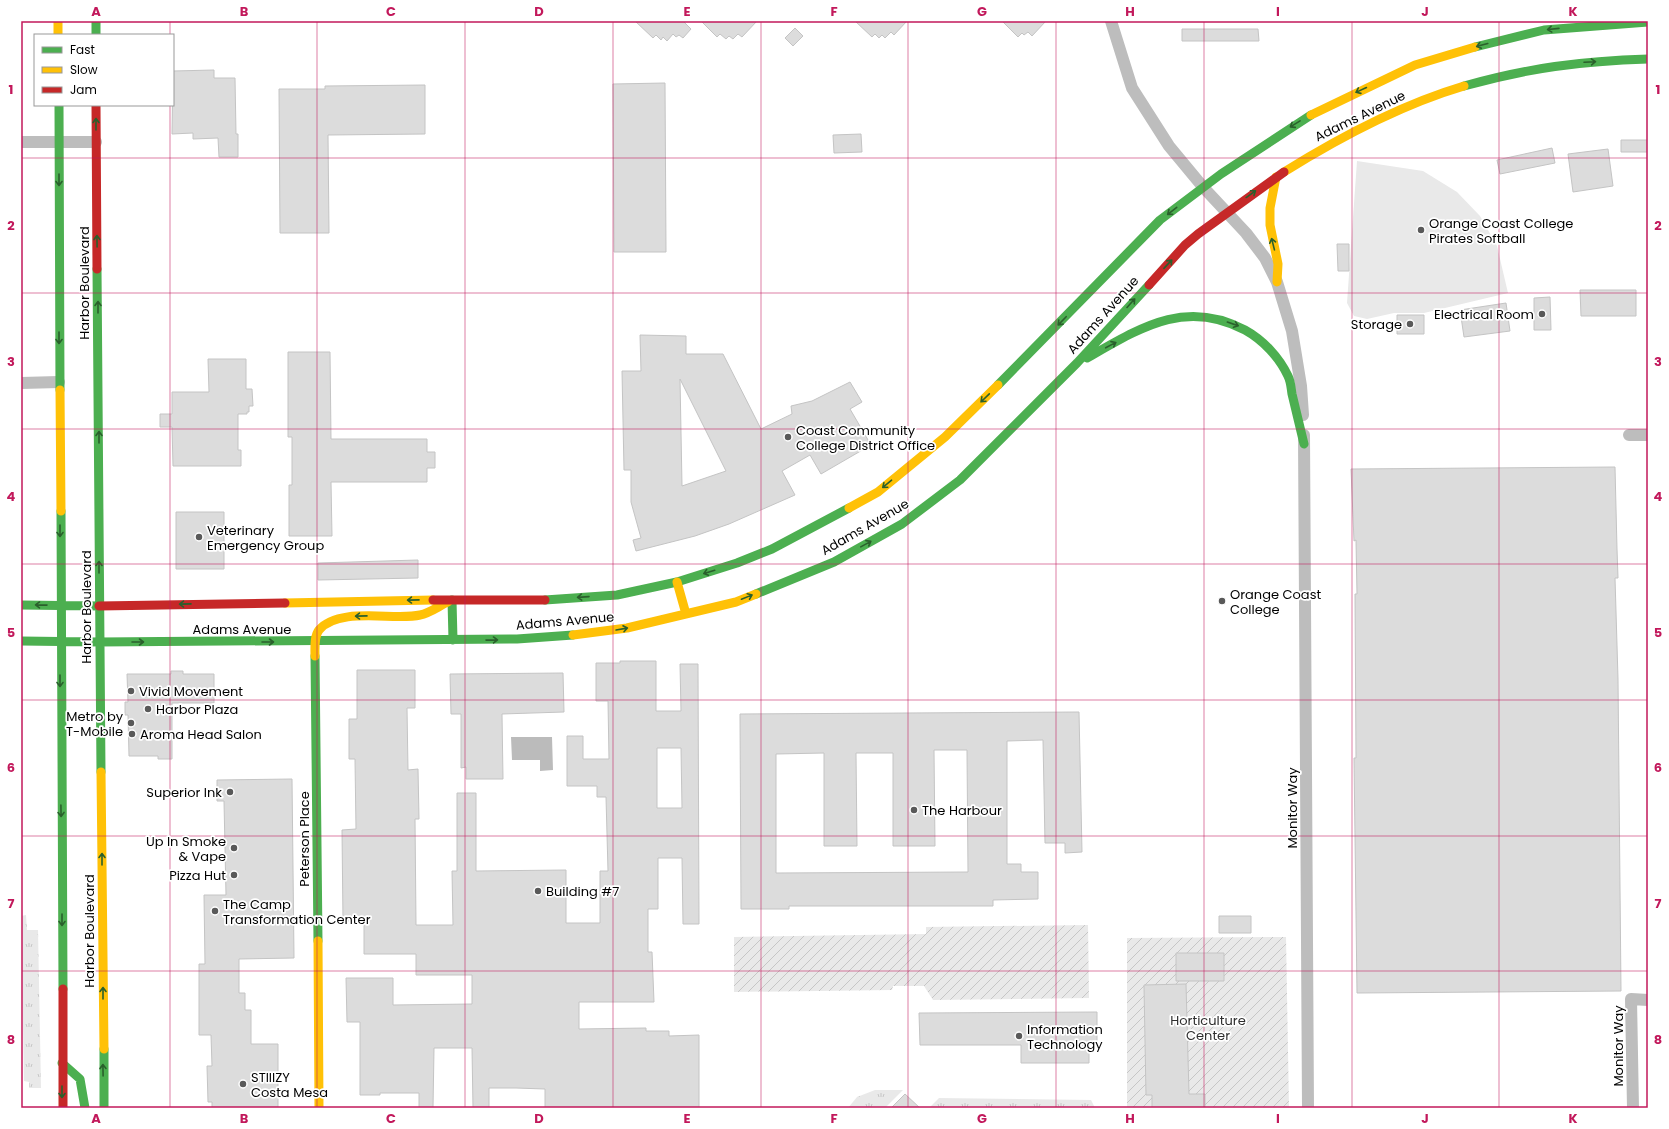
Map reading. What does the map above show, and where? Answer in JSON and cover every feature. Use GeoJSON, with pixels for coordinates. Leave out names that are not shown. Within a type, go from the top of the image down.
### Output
{"type":"FeatureCollection","features":[{"type":"Feature","properties":{"kind":"main road"},"geometry":{"type":"LineString","coordinates":[[58,21],[58,34]]}},
{"type":"Feature","properties":{"kind":"main road"},"geometry":{"type":"LineString","coordinates":[[96,21],[96,34]]}},
{"type":"Feature","properties":{"kind":"main road","name":"Adams Avenue"},"geometry":{"type":"LineString","coordinates":[[21,604],[99,606],[452,600],[542,600],[610,595],[677,582],[737,563],[772,549],[878,492],[945,437],[1013,371],[1160,220],[1203,187],[1297,123],[1329,105],[1415,65],[1479,46],[1544,30],[1648,22]]}},
{"type":"Feature","properties":{"kind":"main road","name":"Adams Avenue"},"geometry":{"type":"LineString","coordinates":[[21,641],[99,642],[517,639],[590,634],[627,628],[736,602],[834,562],[902,524],[960,480],[1077,363],[1185,245],[1226,212],[1276,177],[1342,136],[1392,113],[1468,84],[1538,67],[1579,62],[1648,59]]}},
{"type":"Feature","properties":{"kind":"main road","name":"Harbor Boulevard"},"geometry":{"type":"LineString","coordinates":[[59,106],[63,1108]]}},
{"type":"Feature","properties":{"kind":"main road","name":"Harbor Boulevard"},"geometry":{"type":"LineString","coordinates":[[96,106],[99,642],[104,1108]]}},
{"type":"Feature","properties":{"kind":"main road"},"geometry":{"type":"LineString","coordinates":[[1276,177],[1270,208],[1270,225],[1278,264],[1277,282]]}},
{"type":"Feature","properties":{"kind":"main road"},"geometry":{"type":"LineString","coordinates":[[1077,363],[1148,325],[1179,315],[1196,314],[1238,325],[1260,340],[1274,356],[1288,376],[1304,444]]}},
{"type":"Feature","properties":{"kind":"main road"},"geometry":{"type":"LineString","coordinates":[[677,582],[686,614]]}},
{"type":"Feature","properties":{"kind":"main road"},"geometry":{"type":"LineString","coordinates":[[315,641],[319,630],[330,622],[355,616],[420,615],[452,600],[453,640]]}},
{"type":"Feature","properties":{"kind":"main road","name":"Peterson Place"},"geometry":{"type":"LineString","coordinates":[[315,641],[319,1108]]}},
{"type":"Feature","properties":{"kind":"main road"},"geometry":{"type":"LineString","coordinates":[[62,1063],[80,1079],[85,1108]]}},
{"type":"Feature","properties":{"kind":"street","name":"Monitor Way"},"geometry":{"type":"LineString","coordinates":[[1111,21],[1132,88],[1169,146],[1203,187],[1246,233],[1265,258],[1277,282],[1292,331],[1301,386],[1304,444],[1308,1108]]}},
{"type":"Feature","properties":{"kind":"street"},"geometry":{"type":"LineString","coordinates":[[21,142],[96,142]]}},
{"type":"Feature","properties":{"kind":"street"},"geometry":{"type":"LineString","coordinates":[[21,383],[59,382]]}},
{"type":"Feature","properties":{"kind":"street"},"geometry":{"type":"LineString","coordinates":[[1629,435],[1648,435]]}},
{"type":"Feature","properties":{"kind":"street","name":"Monitor Way"},"geometry":{"type":"LineString","coordinates":[[1632,1108],[1631,999],[1648,1000]]}},
{"type":"Feature","properties":{"kind":"green space","name":"Orange Coast College Pirates Softball"},"geometry":{"type":"Polygon","coordinates":[[[1357,161],[1423,171],[1457,192],[1480,216],[1497,246],[1508,293],[1424,313],[1394,313],[1367,319],[1354,316],[1347,303],[1357,161]]]}},
{"type":"Feature","properties":{"kind":"green space"},"geometry":{"type":"Polygon","coordinates":[[[26,915],[27,930],[38,930],[41,1088],[29,1088],[29,1082],[24,1081],[21,916],[26,915]]]}},
{"type":"Feature","properties":{"kind":"green space"},"geometry":{"type":"Polygon","coordinates":[[[1088,925],[1089,998],[933,1000],[924,986],[893,986],[892,990],[734,992],[734,937],[926,934],[926,927],[1088,925]]]}},
{"type":"Feature","properties":{"kind":"green space","name":"Horticulture Center"},"geometry":{"type":"Polygon","coordinates":[[[1286,937],[1289,1108],[1127,1108],[1127,938],[1286,937]]]}},
{"type":"Feature","properties":{"kind":"green space"},"geometry":{"type":"Polygon","coordinates":[[[875,1090],[903,1090],[885,1108],[848,1108],[857,1097],[875,1090]]]}},
{"type":"Feature","properties":{"kind":"green space"},"geometry":{"type":"Polygon","coordinates":[[[939,1098],[1091,1100],[1095,1108],[929,1108],[939,1098]]]}},
{"type":"Feature","properties":{"kind":"shaded area"},"geometry":{"type":"Polygon","coordinates":[[[511,737],[552,737],[553,770],[540,771],[540,760],[512,760],[511,737]]]}},
{"type":"Feature","properties":{"kind":"building"},"geometry":{"type":"Polygon","coordinates":[[[635,21],[686,21],[684,22],[691,29],[683,38],[679,35],[676,37],[673,34],[667,41],[663,37],[661,40],[656,35],[653,38],[635,21]]]}},
{"type":"Feature","properties":{"kind":"building"},"geometry":{"type":"Polygon","coordinates":[[[701,21],[757,21],[742,37],[738,34],[733,39],[729,36],[726,39],[720,34],[717,37],[701,21]]]}},
{"type":"Feature","properties":{"kind":"building"},"geometry":{"type":"Polygon","coordinates":[[[855,21],[907,21],[894,35],[891,32],[885,38],[882,35],[879,38],[875,34],[872,37],[855,21]]]}},
{"type":"Feature","properties":{"kind":"building"},"geometry":{"type":"Polygon","coordinates":[[[1002,21],[1046,21],[1032,36],[1028,32],[1024,35],[1022,33],[1018,37],[1002,21]]]}},
{"type":"Feature","properties":{"kind":"building"},"geometry":{"type":"Polygon","coordinates":[[[795,28],[803,36],[793,46],[785,38],[795,28]]]}},
{"type":"Feature","properties":{"kind":"building"},"geometry":{"type":"Polygon","coordinates":[[[1182,29],[1258,29],[1259,41],[1182,41],[1182,29]]]}},
{"type":"Feature","properties":{"kind":"building"},"geometry":{"type":"Polygon","coordinates":[[[214,70],[214,78],[235,78],[238,157],[219,157],[218,138],[193,139],[193,133],[172,134],[174,71],[214,70]]]}},
{"type":"Feature","properties":{"kind":"building"},"geometry":{"type":"Polygon","coordinates":[[[665,83],[666,252],[614,252],[613,84],[665,83]]]}},
{"type":"Feature","properties":{"kind":"building"},"geometry":{"type":"Polygon","coordinates":[[[425,85],[425,134],[328,135],[329,233],[280,233],[279,89],[325,89],[325,86],[425,85]]]}},
{"type":"Feature","properties":{"kind":"building"},"geometry":{"type":"Polygon","coordinates":[[[861,134],[862,152],[834,153],[833,135],[861,134]]]}},
{"type":"Feature","properties":{"kind":"building"},"geometry":{"type":"Polygon","coordinates":[[[1621,140],[1648,140],[1648,152],[1621,152],[1621,140]]]}},
{"type":"Feature","properties":{"kind":"building"},"geometry":{"type":"Polygon","coordinates":[[[1552,148],[1555,163],[1500,174],[1497,160],[1552,148]]]}},
{"type":"Feature","properties":{"kind":"building"},"geometry":{"type":"Polygon","coordinates":[[[1608,149],[1613,186],[1573,192],[1568,154],[1608,149]]]}},
{"type":"Feature","properties":{"kind":"building"},"geometry":{"type":"Polygon","coordinates":[[[1337,244],[1349,244],[1349,271],[1338,271],[1337,244]]]}},
{"type":"Feature","properties":{"kind":"building"},"geometry":{"type":"Polygon","coordinates":[[[1580,290],[1636,290],[1636,316],[1581,316],[1580,290]]]}},
{"type":"Feature","properties":{"kind":"building","name":"Electrical Room"},"geometry":{"type":"Polygon","coordinates":[[[1550,297],[1551,330],[1534,330],[1534,298],[1550,297]]]}},
{"type":"Feature","properties":{"kind":"building"},"geometry":{"type":"Polygon","coordinates":[[[1506,303],[1510,331],[1464,337],[1460,310],[1506,303]]]}},
{"type":"Feature","properties":{"kind":"building","name":"Storage"},"geometry":{"type":"Polygon","coordinates":[[[1397,315],[1424,315],[1424,334],[1397,334],[1397,315]]]}},
{"type":"Feature","properties":{"kind":"building","name":"Coast Community College District Office"},"geometry":{"type":"Polygon","coordinates":[[[640,335],[686,336],[686,354],[723,354],[761,429],[792,414],[791,406],[812,401],[850,382],[862,402],[850,409],[871,445],[821,474],[810,455],[782,471],[795,495],[729,524],[695,536],[636,551],[633,540],[641,538],[631,502],[631,470],[624,470],[622,371],[641,371],[640,335]],[[680,379],[682,486],[726,471],[680,379]]]}},
{"type":"Feature","properties":{"kind":"building"},"geometry":{"type":"Polygon","coordinates":[[[288,352],[330,352],[331,439],[427,439],[427,452],[435,452],[435,468],[427,468],[427,482],[331,482],[332,536],[289,536],[289,485],[292,485],[292,437],[288,437],[288,352]]]}},
{"type":"Feature","properties":{"kind":"building"},"geometry":{"type":"Polygon","coordinates":[[[208,359],[246,359],[246,389],[252,389],[253,406],[249,406],[249,412],[247,412],[247,414],[238,414],[238,450],[241,450],[241,466],[173,466],[172,427],[160,427],[160,414],[172,414],[172,392],[209,392],[208,359]]]}},
{"type":"Feature","properties":{"kind":"building"},"geometry":{"type":"Polygon","coordinates":[[[1615,467],[1618,578],[1615,578],[1618,679],[1621,991],[1357,993],[1354,758],[1356,758],[1355,594],[1357,594],[1356,540],[1354,541],[1351,469],[1615,467]]]}},
{"type":"Feature","properties":{"kind":"building","name":"Veterinary Emergency Group"},"geometry":{"type":"Polygon","coordinates":[[[176,512],[224,512],[224,569],[176,569],[176,512]]]}},
{"type":"Feature","properties":{"kind":"building"},"geometry":{"type":"Polygon","coordinates":[[[418,560],[418,578],[318,580],[318,563],[418,560]]]}},
{"type":"Feature","properties":{"kind":"building"},"geometry":{"type":"Polygon","coordinates":[[[620,661],[656,661],[656,711],[681,711],[680,664],[698,664],[699,924],[683,924],[682,858],[658,858],[658,909],[648,909],[648,952],[652,952],[654,1002],[579,1002],[579,1029],[646,1028],[646,1031],[669,1031],[669,1036],[699,1035],[699,1108],[545,1108],[545,1089],[489,1088],[489,1108],[473,1108],[472,1048],[434,1048],[433,1108],[419,1108],[419,1093],[380,1093],[380,1095],[360,1095],[360,1022],[347,1022],[346,978],[393,978],[393,1005],[472,1004],[472,975],[416,975],[416,954],[364,954],[364,921],[343,921],[342,830],[356,829],[355,759],[349,759],[349,719],[357,719],[357,670],[415,670],[415,708],[407,708],[408,770],[418,769],[419,819],[415,819],[416,925],[453,925],[452,871],[457,871],[457,793],[476,793],[476,871],[566,870],[566,923],[600,923],[600,871],[608,871],[606,797],[597,797],[597,786],[567,786],[567,736],[583,736],[583,759],[609,759],[608,701],[596,701],[596,663],[620,663],[620,661]],[[657,748],[657,808],[682,808],[681,748],[657,748]]]}},
{"type":"Feature","properties":{"kind":"building","name":"Harbor Plaza"},"geometry":{"type":"Polygon","coordinates":[[[171,671],[183,671],[183,674],[214,674],[214,703],[172,703],[172,759],[158,759],[158,756],[129,756],[128,715],[125,715],[125,702],[128,702],[127,674],[171,674],[171,671]]]}},
{"type":"Feature","properties":{"kind":"building"},"geometry":{"type":"Polygon","coordinates":[[[563,673],[564,712],[502,714],[503,779],[466,779],[466,767],[461,768],[461,714],[451,714],[450,674],[563,673]]]}},
{"type":"Feature","properties":{"kind":"building","name":"The Harbour"},"geometry":{"type":"Polygon","coordinates":[[[1079,712],[1082,852],[1065,853],[1065,843],[1045,843],[1043,740],[1007,741],[1007,864],[1021,864],[1021,872],[1038,872],[1038,899],[993,900],[993,906],[789,906],[789,909],[741,909],[740,714],[1079,712]],[[934,750],[935,846],[893,846],[893,753],[856,753],[857,846],[824,846],[824,753],[776,754],[776,873],[968,872],[967,750],[934,750]]]}},
{"type":"Feature","properties":{"kind":"building"},"geometry":{"type":"Polygon","coordinates":[[[292,779],[294,958],[239,959],[239,993],[245,993],[245,1010],[251,1010],[251,1044],[278,1044],[278,1108],[212,1108],[212,1102],[208,1102],[207,1066],[212,1066],[211,1035],[199,1035],[199,964],[205,964],[204,895],[226,895],[224,801],[217,801],[217,780],[292,779]]]}},
{"type":"Feature","properties":{"kind":"building"},"geometry":{"type":"Polygon","coordinates":[[[1219,916],[1251,916],[1251,933],[1219,933],[1219,916]]]}},
{"type":"Feature","properties":{"kind":"building"},"geometry":{"type":"Polygon","coordinates":[[[1176,953],[1224,953],[1224,981],[1176,981],[1176,953]]]}},
{"type":"Feature","properties":{"kind":"building"},"geometry":{"type":"Polygon","coordinates":[[[1186,984],[1189,1094],[1205,1094],[1205,1108],[1152,1108],[1152,1095],[1146,1095],[1144,985],[1186,984]]]}},
{"type":"Feature","properties":{"kind":"building","name":"Information Technology"},"geometry":{"type":"Polygon","coordinates":[[[1097,1012],[1097,1044],[1089,1044],[1089,1063],[1021,1063],[1021,1045],[920,1045],[919,1013],[1097,1012]]]}},
{"type":"Feature","properties":{"kind":"building"},"geometry":{"type":"Polygon","coordinates":[[[905,1094],[920,1108],[891,1108],[905,1094]]]}},
{"type":"Feature","properties":{"kind":"traffic: fast"},"geometry":{"type":"LineString","coordinates":[[96,21],[96,34]]}},
{"type":"Feature","properties":{"kind":"traffic: fast"},"geometry":{"type":"LineString","coordinates":[[1475,47],[1544,30],[1648,22]]}},
{"type":"Feature","properties":{"kind":"traffic: fast"},"geometry":{"type":"LineString","coordinates":[[1464,86],[1510,74],[1555,66],[1648,59]]}},
{"type":"Feature","properties":{"kind":"traffic: fast"},"geometry":{"type":"LineString","coordinates":[[59,106],[60,390]]}},
{"type":"Feature","properties":{"kind":"traffic: fast"},"geometry":{"type":"LineString","coordinates":[[998,385],[1160,220],[1221,174],[1311,115]]}},
{"type":"Feature","properties":{"kind":"traffic: fast"},"geometry":{"type":"LineString","coordinates":[[97,269],[101,772]]}},
{"type":"Feature","properties":{"kind":"traffic: fast"},"geometry":{"type":"LineString","coordinates":[[756,594],[834,562],[902,524],[960,480],[1077,363],[1149,285]]}},
{"type":"Feature","properties":{"kind":"traffic: fast"},"geometry":{"type":"LineString","coordinates":[[1087,358],[1126,336],[1163,321],[1183,317],[1202,317],[1223,321],[1252,334],[1264,344],[1280,362],[1290,380],[1304,444]]}},
{"type":"Feature","properties":{"kind":"traffic: fast"},"geometry":{"type":"LineString","coordinates":[[545,600],[617,595],[677,582],[737,563],[772,549],[849,508]]}},
{"type":"Feature","properties":{"kind":"traffic: fast"},"geometry":{"type":"LineString","coordinates":[[61,511],[63,989]]}},
{"type":"Feature","properties":{"kind":"traffic: fast"},"geometry":{"type":"LineString","coordinates":[[452,600],[453,640]]}},
{"type":"Feature","properties":{"kind":"traffic: fast"},"geometry":{"type":"LineString","coordinates":[[21,605],[99,606]]}},
{"type":"Feature","properties":{"kind":"traffic: fast"},"geometry":{"type":"LineString","coordinates":[[99,642],[517,639],[573,635]]}},
{"type":"Feature","properties":{"kind":"traffic: fast"},"geometry":{"type":"LineString","coordinates":[[21,641],[99,642]]}},
{"type":"Feature","properties":{"kind":"traffic: fast"},"geometry":{"type":"LineString","coordinates":[[315,656],[318,941]]}},
{"type":"Feature","properties":{"kind":"traffic: fast"},"geometry":{"type":"LineString","coordinates":[[104,1049],[104,1108]]}},
{"type":"Feature","properties":{"kind":"traffic: fast"},"geometry":{"type":"LineString","coordinates":[[62,1063],[80,1079],[85,1108]]}},
{"type":"Feature","properties":{"kind":"traffic: slow"},"geometry":{"type":"LineString","coordinates":[[58,21],[58,34]]}},
{"type":"Feature","properties":{"kind":"traffic: slow"},"geometry":{"type":"LineString","coordinates":[[1311,115],[1415,65],[1475,47]]}},
{"type":"Feature","properties":{"kind":"traffic: slow"},"geometry":{"type":"LineString","coordinates":[[1284,172],[1327,146],[1394,112],[1464,86]]}},
{"type":"Feature","properties":{"kind":"traffic: slow"},"geometry":{"type":"LineString","coordinates":[[1276,177],[1270,208],[1270,225],[1278,264],[1277,282]]}},
{"type":"Feature","properties":{"kind":"traffic: slow"},"geometry":{"type":"LineString","coordinates":[[849,508],[878,492],[945,437],[998,385]]}},
{"type":"Feature","properties":{"kind":"traffic: slow"},"geometry":{"type":"LineString","coordinates":[[60,390],[61,511]]}},
{"type":"Feature","properties":{"kind":"traffic: slow"},"geometry":{"type":"LineString","coordinates":[[677,582],[686,614]]}},
{"type":"Feature","properties":{"kind":"traffic: slow"},"geometry":{"type":"LineString","coordinates":[[573,635],[627,628],[736,602],[756,594]]}},
{"type":"Feature","properties":{"kind":"traffic: slow"},"geometry":{"type":"LineString","coordinates":[[285,603],[433,600]]}},
{"type":"Feature","properties":{"kind":"traffic: slow"},"geometry":{"type":"LineString","coordinates":[[315,656],[315,642],[317,633],[328,623],[340,618],[353,616],[420,615],[448,602]]}},
{"type":"Feature","properties":{"kind":"traffic: slow"},"geometry":{"type":"LineString","coordinates":[[101,772],[104,1049]]}},
{"type":"Feature","properties":{"kind":"traffic: slow"},"geometry":{"type":"LineString","coordinates":[[318,941],[319,1108]]}},
{"type":"Feature","properties":{"kind":"traffic: jam"},"geometry":{"type":"LineString","coordinates":[[96,106],[97,269]]}},
{"type":"Feature","properties":{"kind":"traffic: jam"},"geometry":{"type":"LineString","coordinates":[[1149,285],[1185,245],[1198,234],[1284,172]]}},
{"type":"Feature","properties":{"kind":"traffic: jam"},"geometry":{"type":"LineString","coordinates":[[433,600],[545,600]]}},
{"type":"Feature","properties":{"kind":"traffic: jam"},"geometry":{"type":"LineString","coordinates":[[99,606],[285,603]]}},
{"type":"Feature","properties":{"kind":"traffic: jam"},"geometry":{"type":"LineString","coordinates":[[63,989],[63,1108]]}},
{"type":"Feature","properties":{"kind":"place","name":"Orange Coast College Pirates Softball"},"geometry":{"type":"Point","coordinates":[1421,230]}},
{"type":"Feature","properties":{"kind":"place","name":"Electrical Room"},"geometry":{"type":"Point","coordinates":[1542,314]}},
{"type":"Feature","properties":{"kind":"place","name":"Storage"},"geometry":{"type":"Point","coordinates":[1410,324]}},
{"type":"Feature","properties":{"kind":"place","name":"Coast Community College District Office"},"geometry":{"type":"Point","coordinates":[788,437]}},
{"type":"Feature","properties":{"kind":"place","name":"Veterinary Emergency Group"},"geometry":{"type":"Point","coordinates":[199,537]}},
{"type":"Feature","properties":{"kind":"place","name":"Orange Coast College"},"geometry":{"type":"Point","coordinates":[1222,601]}},
{"type":"Feature","properties":{"kind":"place","name":"Vivid Movement"},"geometry":{"type":"Point","coordinates":[131,691]}},
{"type":"Feature","properties":{"kind":"place","name":"Harbor Plaza"},"geometry":{"type":"Point","coordinates":[148,709]}},
{"type":"Feature","properties":{"kind":"place","name":"Metro by T-Mobile"},"geometry":{"type":"Point","coordinates":[131,723]}},
{"type":"Feature","properties":{"kind":"place","name":"Aroma Head Salon"},"geometry":{"type":"Point","coordinates":[132,734]}},
{"type":"Feature","properties":{"kind":"place","name":"Superior Ink"},"geometry":{"type":"Point","coordinates":[230,792]}},
{"type":"Feature","properties":{"kind":"place","name":"The Harbour"},"geometry":{"type":"Point","coordinates":[914,810]}},
{"type":"Feature","properties":{"kind":"place","name":"Up In Smoke & Vape"},"geometry":{"type":"Point","coordinates":[234,848]}},
{"type":"Feature","properties":{"kind":"place","name":"Pizza Hut"},"geometry":{"type":"Point","coordinates":[234,875]}},
{"type":"Feature","properties":{"kind":"place","name":"Building #7"},"geometry":{"type":"Point","coordinates":[538,891]}},
{"type":"Feature","properties":{"kind":"place","name":"The Camp Transformation Center"},"geometry":{"type":"Point","coordinates":[215,911]}},
{"type":"Feature","properties":{"kind":"place","name":"Information Technology"},"geometry":{"type":"Point","coordinates":[1019,1036]}},
{"type":"Feature","properties":{"kind":"place","name":"STIIIZY Costa Mesa"},"geometry":{"type":"Point","coordinates":[243,1084]}}]}
